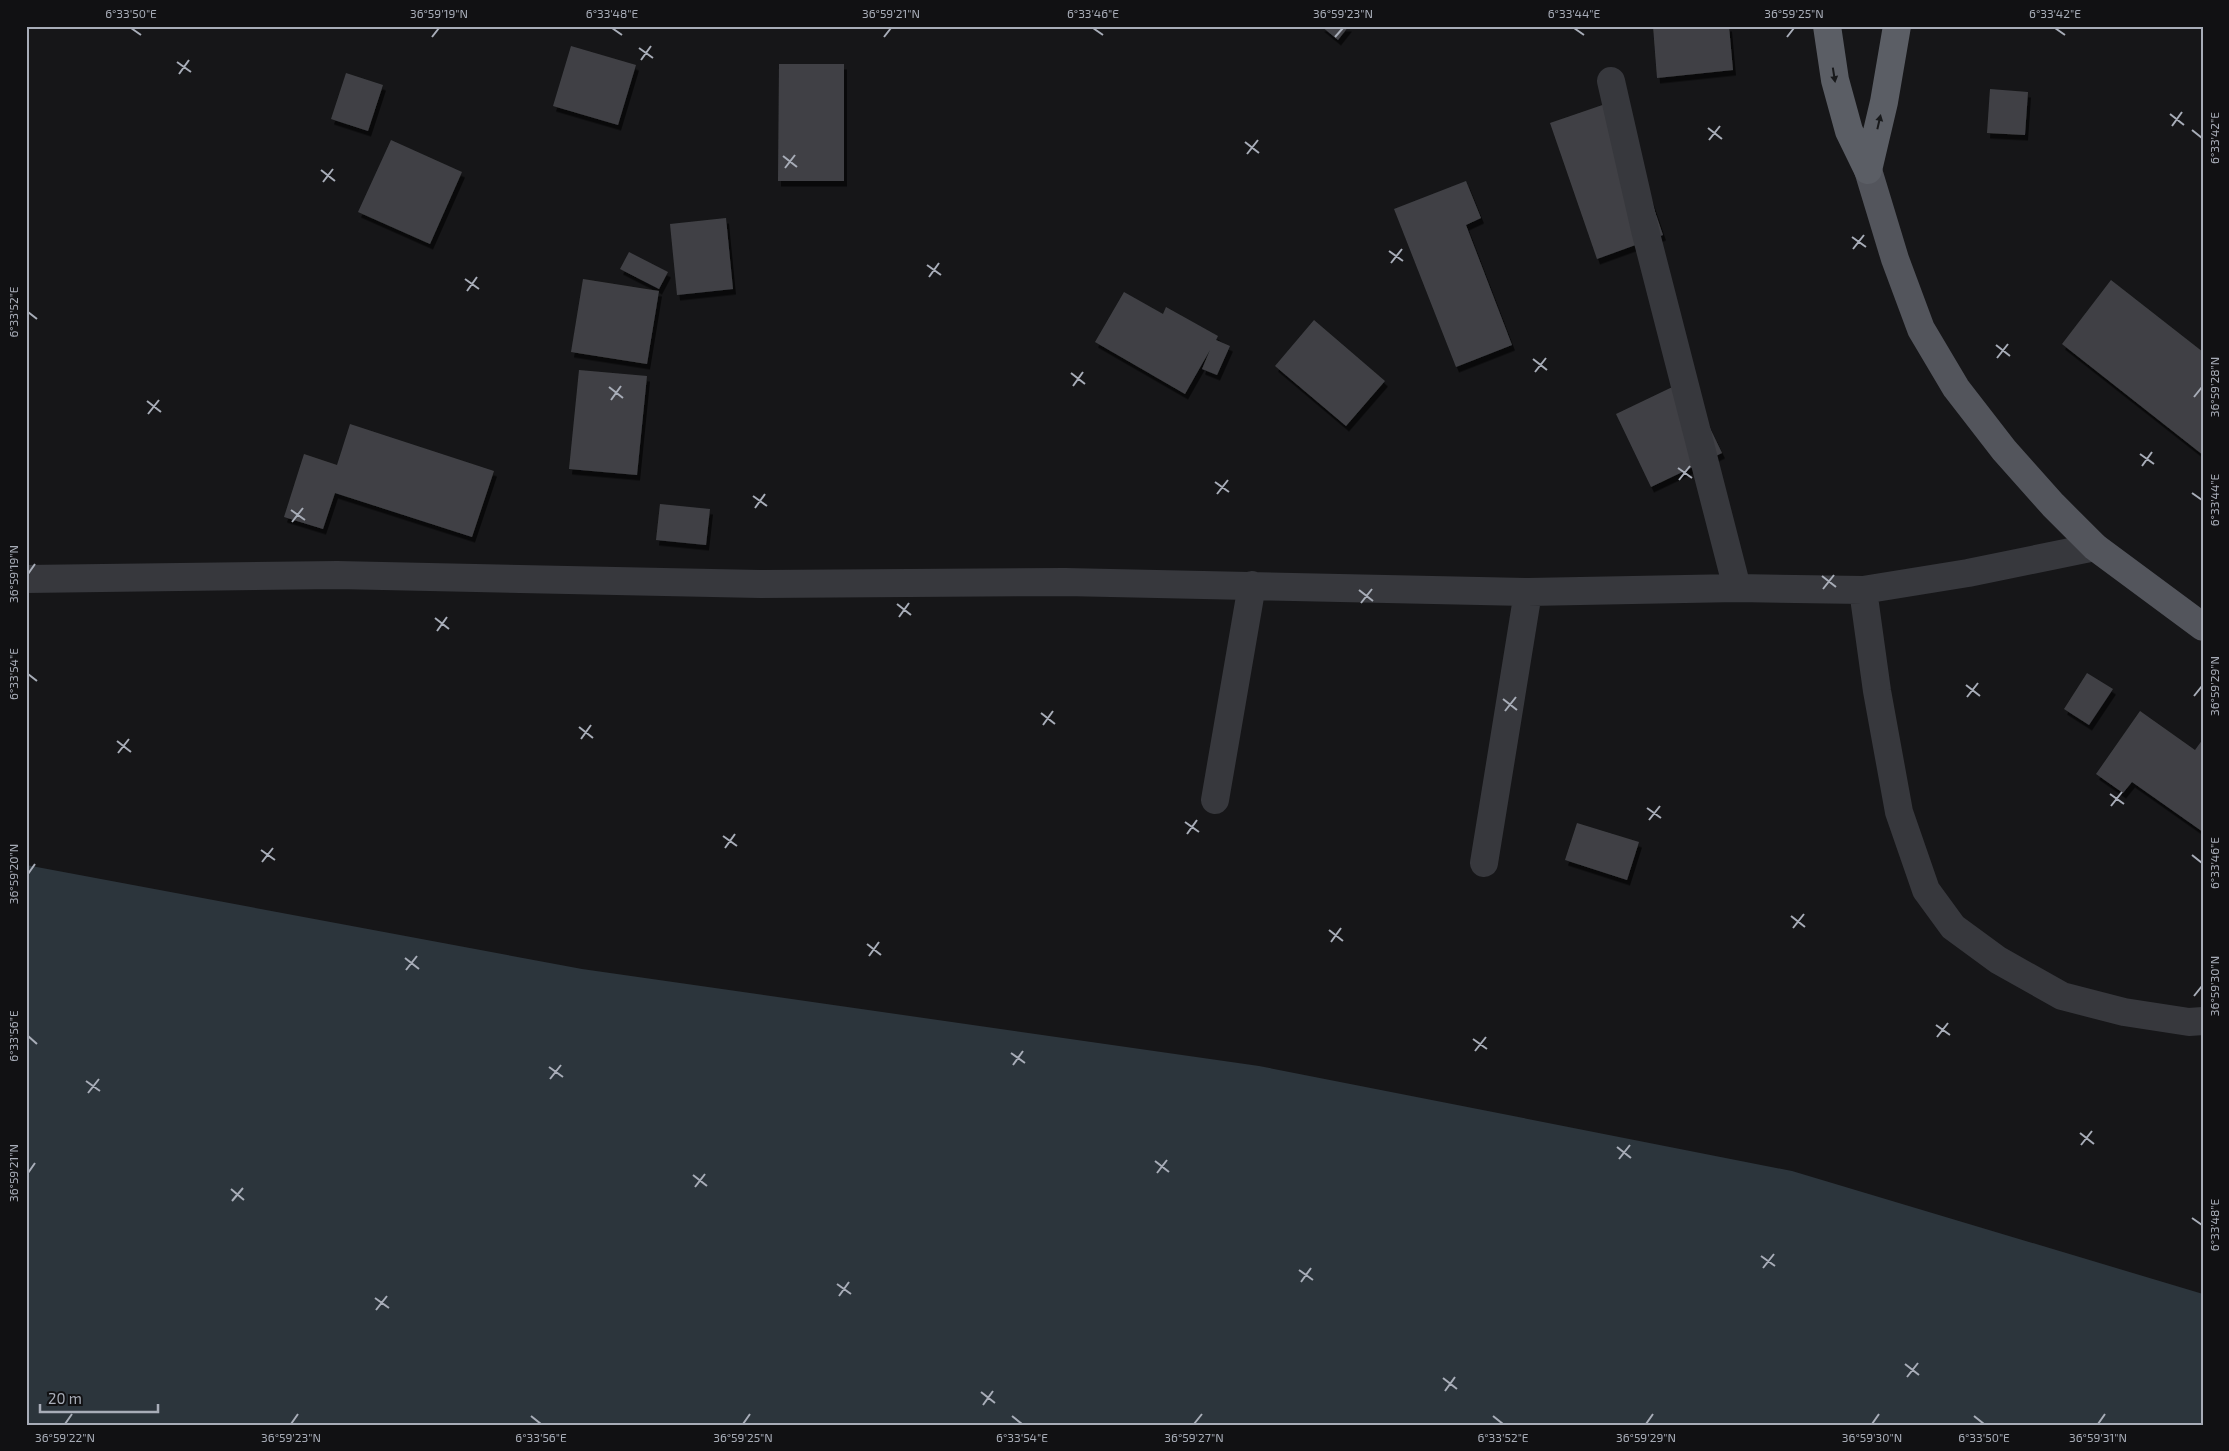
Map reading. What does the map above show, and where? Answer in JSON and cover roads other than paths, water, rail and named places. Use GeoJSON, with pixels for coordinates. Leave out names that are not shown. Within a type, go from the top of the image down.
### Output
{"type":"FeatureCollection","features":[{"type":"Feature","properties":{"kind":"highway"},"geometry":{"type":"LineString","coordinates":[[1827,26],[1837,89],[1849,131],[1868,170]]}},
{"type":"Feature","properties":{"kind":"highway"},"geometry":{"type":"LineString","coordinates":[[1868,170],[1884,102],[1896,26]]}},
{"type":"Feature","properties":{"kind":"main road"},"geometry":{"type":"LineString","coordinates":[[1868,170],[1895,259],[1921,329],[1956,388],[2004,450],[2052,505],[2095,547],[2203,628]]}},
{"type":"Feature","properties":{"kind":"street"},"geometry":{"type":"LineString","coordinates":[[1611,81],[1645,230],[1737,588]]}},
{"type":"Feature","properties":{"kind":"street"},"geometry":{"type":"LineString","coordinates":[[26,579],[337,575],[760,584],[1065,582],[1528,592],[1737,588],[1863,590],[1968,573],[2095,547]]}},
{"type":"Feature","properties":{"kind":"street"},"geometry":{"type":"LineString","coordinates":[[1215,800],[1252,585]]}},
{"type":"Feature","properties":{"kind":"street"},"geometry":{"type":"LineString","coordinates":[[1863,590],[1877,691],[1899,812],[1926,890],[1954,927],[1998,960],[2062,996],[2124,1012],[2189,1022],[2203,1021]]}},
{"type":"Feature","properties":{"kind":"street"},"geometry":{"type":"LineString","coordinates":[[1484,863],[1528,592]]}}]}
